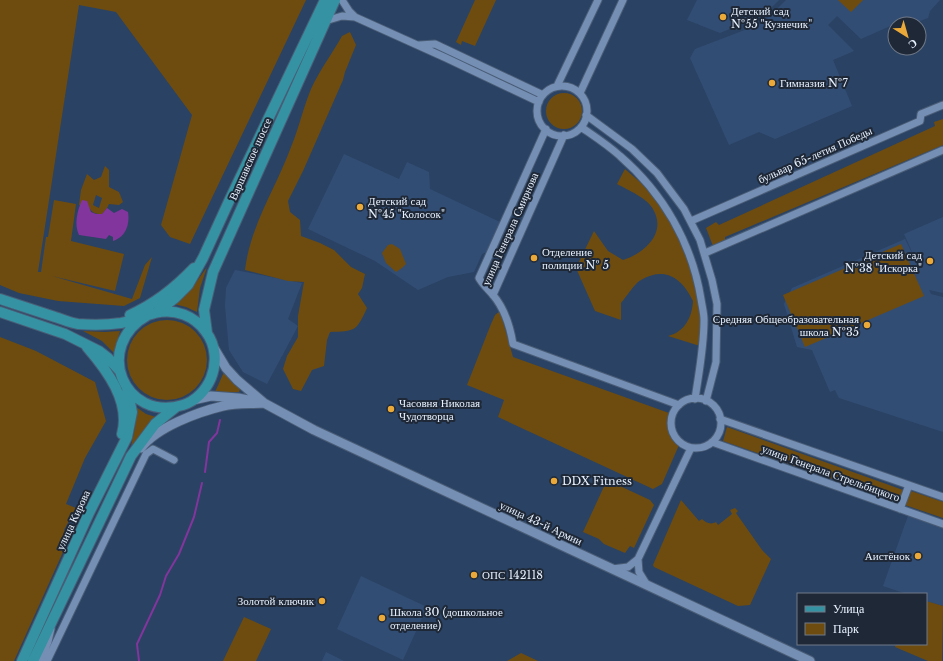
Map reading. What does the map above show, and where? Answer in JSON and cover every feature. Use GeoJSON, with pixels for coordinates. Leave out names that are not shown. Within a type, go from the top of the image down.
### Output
{"type":"FeatureCollection","features":[{"type":"Feature","properties":{"kind":"main road","name":"Варшавское шоссе"},"geometry":{"type":"LineString","coordinates":[[152,314],[175,298],[188,285],[203,258],[324,0]]}},
{"type":"Feature","properties":{"kind":"main road","name":"Варшавское шоссе"},"geometry":{"type":"LineString","coordinates":[[207,333],[204,310],[213,272],[335,0]]}},
{"type":"Feature","properties":{"kind":"main road"},"geometry":{"type":"LineString","coordinates":[[101,324],[124,317],[145,308],[165,295],[185,278],[203,258]]}},
{"type":"Feature","properties":{"kind":"main road"},"geometry":{"type":"LineString","coordinates":[[0,299],[76,324],[121,323],[152,314],[168,312],[181,313],[196,321],[207,333],[214,348],[215,365],[212,377],[206,388],[193,400],[170,408],[153,406],[138,398],[126,386],[120,371],[119,354],[124,338],[134,324],[152,314]]}},
{"type":"Feature","properties":{"kind":"main road"},"geometry":{"type":"LineString","coordinates":[[0,312],[65,334],[99,351],[120,371]]}},
{"type":"Feature","properties":{"kind":"main road"},"geometry":{"type":"LineString","coordinates":[[84,344],[108,373],[117,391],[122,409],[124,428],[114,463]]}},
{"type":"Feature","properties":{"kind":"main road","name":"улица 43-й Армии"},"geometry":{"type":"LineString","coordinates":[[214,348],[226,368],[237,380],[264,403],[322,433],[810,661]]}},
{"type":"Feature","properties":{"kind":"main road","name":"улица Кирова"},"geometry":{"type":"LineString","coordinates":[[22,661],[89,513],[127,438],[132,412],[126,386]]}},
{"type":"Feature","properties":{"kind":"main road","name":"улица 43-й Армии"},"geometry":{"type":"LineString","coordinates":[[193,400],[211,396],[238,398],[264,403]]}},
{"type":"Feature","properties":{"kind":"main road"},"geometry":{"type":"LineString","coordinates":[[108,502],[142,446],[156,434],[204,412],[225,406],[264,403]]}},
{"type":"Feature","properties":{"kind":"main road"},"geometry":{"type":"LineString","coordinates":[[33,661],[131,456],[155,424],[178,406]]}},
{"type":"Feature","properties":{"kind":"street"},"geometry":{"type":"LineString","coordinates":[[342,0],[355,17]]}},
{"type":"Feature","properties":{"kind":"street"},"geometry":{"type":"LineString","coordinates":[[557,86],[598,0]]}},
{"type":"Feature","properties":{"kind":"street"},"geometry":{"type":"LineString","coordinates":[[580,93],[624,0]]}},
{"type":"Feature","properties":{"kind":"street"},"geometry":{"type":"LineString","coordinates":[[325,21],[346,16],[355,17],[539,102]]}},
{"type":"Feature","properties":{"kind":"street"},"geometry":{"type":"LineString","coordinates":[[418,45],[435,44],[543,94]]}},
{"type":"Feature","properties":{"kind":"street"},"geometry":{"type":"LineString","coordinates":[[446,58],[450,51]]}},
{"type":"Feature","properties":{"kind":"street"},"geometry":{"type":"LineString","coordinates":[[557,86],[569,87],[580,93],[586,104],[586,115],[581,127],[570,134],[564,135],[556,134],[546,129],[542,125],[538,118],[537,110],[543,94],[557,86]]}},
{"type":"Feature","properties":{"kind":"street","name":"бульвар 65-летия Победы"},"geometry":{"type":"LineString","coordinates":[[691,222],[920,121],[921,114],[943,105]]}},
{"type":"Feature","properties":{"kind":"street"},"geometry":{"type":"LineString","coordinates":[[586,115],[632,149],[657,173],[676,198],[691,222],[704,253],[717,304],[716,362],[706,401]]}},
{"type":"Feature","properties":{"kind":"street"},"geometry":{"type":"LineString","coordinates":[[581,127],[620,155],[644,179],[665,205],[687,246],[699,285],[704,318],[704,338],[695,399]]}},
{"type":"Feature","properties":{"kind":"street","name":"улица Генерала Смирнова"},"geometry":{"type":"LineString","coordinates":[[546,129],[479,278],[482,284],[493,295],[564,135]]}},
{"type":"Feature","properties":{"kind":"street"},"geometry":{"type":"LineString","coordinates":[[704,253],[943,150]]}},
{"type":"Feature","properties":{"kind":"street"},"geometry":{"type":"LineString","coordinates":[[665,205],[676,198]]}},
{"type":"Feature","properties":{"kind":"street"},"geometry":{"type":"LineString","coordinates":[[699,285],[712,280]]}},
{"type":"Feature","properties":{"kind":"street"},"geometry":{"type":"LineString","coordinates":[[493,295],[507,318],[513,344],[678,406]]}},
{"type":"Feature","properties":{"kind":"street"},"geometry":{"type":"LineString","coordinates":[[695,399],[706,401],[713,405],[718,412],[720,419],[719,431],[712,442],[706,446],[691,448],[684,445],[673,434],[671,419],[678,406],[683,402],[695,399]]}},
{"type":"Feature","properties":{"kind":"street","name":"улица Генерала Стрельбицкого"},"geometry":{"type":"LineString","coordinates":[[720,419],[943,497]]}},
{"type":"Feature","properties":{"kind":"street","name":"улица Генерала Стрельбицкого"},"geometry":{"type":"LineString","coordinates":[[712,442],[943,524]]}},
{"type":"Feature","properties":{"kind":"street"},"geometry":{"type":"LineString","coordinates":[[612,569],[628,567],[638,559],[691,448]]}},
{"type":"Feature","properties":{"kind":"street"},"geometry":{"type":"LineString","coordinates":[[47,661],[146,454],[153,449],[174,460]]}},
{"type":"Feature","properties":{"kind":"street"},"geometry":{"type":"LineString","coordinates":[[900,509],[909,485]]}},
{"type":"Feature","properties":{"kind":"street"},"geometry":{"type":"LineString","coordinates":[[638,559],[639,572],[647,585]]}},
{"type":"Feature","properties":{"kind":"street"},"geometry":{"type":"LineString","coordinates":[[40,661],[48,642],[55,614]]}},
{"type":"Feature","properties":{"kind":"shaded area","name":"Детский сад №55 \"Кузнечик\""},"geometry":{"type":"Polygon","coordinates":[[[697,0],[779,0],[765,14],[720,33],[687,20],[697,0]]]}},
{"type":"Feature","properties":{"kind":"shaded area","name":"Гимназия №7"},"geometry":{"type":"Polygon","coordinates":[[[786,0],[940,0],[930,11],[928,18],[927,16],[887,16],[887,28],[861,39],[837,16],[828,25],[854,51],[833,60],[852,106],[775,139],[759,132],[729,145],[690,58],[695,49],[763,23],[786,0]]]}},
{"type":"Feature","properties":{"kind":"shaded area"},"geometry":{"type":"Polygon","coordinates":[[[344,154],[399,179],[407,162],[429,172],[430,189],[500,222],[487,252],[482,254],[474,272],[448,277],[418,290],[375,261],[308,229],[344,154]]]}},
{"type":"Feature","properties":{"kind":"shaded area"},"geometry":{"type":"Polygon","coordinates":[[[82,200],[87,201],[91,212],[96,214],[102,214],[107,208],[114,213],[122,209],[128,212],[128,225],[124,233],[113,241],[113,237],[109,235],[106,239],[79,235],[77,231],[77,218],[82,200]]]}},
{"type":"Feature","properties":{"kind":"shaded area","name":"Средняя Общеобразовательная школа №35"},"geometry":{"type":"Polygon","coordinates":[[[943,217],[943,293],[929,290],[931,294],[943,297],[943,432],[839,398],[835,390],[830,392],[812,350],[797,347],[784,304],[792,288],[905,239],[918,265],[904,234],[943,217]]]}},
{"type":"Feature","properties":{"kind":"shaded area"},"geometry":{"type":"Polygon","coordinates":[[[235,270],[302,283],[288,319],[298,326],[267,384],[243,372],[229,350],[225,306],[226,288],[235,270]]]}},
{"type":"Feature","properties":{"kind":"shaded area","name":"Аистёнок"},"geometry":{"type":"Polygon","coordinates":[[[909,513],[943,526],[943,606],[927,601],[927,593],[904,593],[883,586],[909,513]]]}},
{"type":"Feature","properties":{"kind":"shaded area","name":"Школа 30 (дошкольное отделение)"},"geometry":{"type":"Polygon","coordinates":[[[361,576],[427,607],[403,660],[337,629],[361,576]]]}},
{"type":"Feature","properties":{"kind":"shaded area"},"geometry":{"type":"Polygon","coordinates":[[[326,652],[344,661],[322,661],[326,652]]]}},
{"type":"Feature","properties":{"kind":"green space"},"geometry":{"type":"Polygon","coordinates":[[[0,0],[306,0],[190,244],[170,237],[161,225],[192,115],[116,12],[79,5],[38,272],[41,272],[46,237],[48,237],[54,200],[76,204],[71,241],[124,254],[115,291],[52,276],[132,299],[145,265],[152,257],[140,298],[124,306],[58,301],[19,293],[0,285],[0,0]]]}},
{"type":"Feature","properties":{"kind":"green space"},"geometry":{"type":"Polygon","coordinates":[[[475,0],[496,0],[475,46],[462,41],[461,45],[456,42],[475,0]]]}},
{"type":"Feature","properties":{"kind":"green space"},"geometry":{"type":"Polygon","coordinates":[[[838,0],[863,0],[851,12],[838,0]]]}},
{"type":"Feature","properties":{"kind":"green space"},"geometry":{"type":"Polygon","coordinates":[[[350,32],[356,45],[343,80],[303,171],[288,201],[290,212],[300,220],[301,236],[334,250],[351,267],[365,274],[362,288],[358,294],[367,308],[360,322],[354,329],[330,332],[327,340],[324,366],[312,370],[301,391],[293,389],[283,369],[287,356],[298,337],[298,316],[304,282],[288,281],[245,270],[252,238],[291,147],[311,89],[342,36],[350,32]]]}},
{"type":"Feature","properties":{"kind":"green space"},"geometry":{"type":"Polygon","coordinates":[[[564,93],[577,98],[582,111],[577,124],[564,129],[551,124],[546,111],[551,98],[564,93]]]}},
{"type":"Feature","properties":{"kind":"green space"},"geometry":{"type":"Polygon","coordinates":[[[943,119],[943,145],[725,237],[725,241],[713,246],[706,228],[716,222],[719,225],[935,126],[934,122],[943,119]]]}},
{"type":"Feature","properties":{"kind":"green space"},"geometry":{"type":"Polygon","coordinates":[[[105,166],[109,170],[109,187],[119,192],[123,202],[119,205],[109,204],[102,214],[97,214],[94,213],[88,206],[79,205],[81,190],[87,174],[94,180],[101,177],[105,166]],[[96,195],[93,205],[99,208],[102,198],[96,195]]]}},
{"type":"Feature","properties":{"kind":"green space"},"geometry":{"type":"Polygon","coordinates":[[[625,169],[641,183],[665,209],[685,250],[697,287],[701,312],[700,346],[668,336],[679,331],[686,323],[691,313],[693,301],[684,286],[672,277],[665,274],[658,274],[641,280],[633,287],[621,303],[621,320],[595,311],[576,268],[594,231],[608,251],[623,260],[639,252],[652,241],[657,226],[657,218],[653,209],[646,201],[617,184],[625,169]]]}},
{"type":"Feature","properties":{"kind":"green space"},"geometry":{"type":"Polygon","coordinates":[[[392,244],[400,249],[406,264],[396,272],[386,263],[382,253],[388,245],[392,244]]]}},
{"type":"Feature","properties":{"kind":"green space"},"geometry":{"type":"Polygon","coordinates":[[[901,244],[924,296],[805,347],[783,295],[901,244]]]}},
{"type":"Feature","properties":{"kind":"green space"},"geometry":{"type":"Polygon","coordinates":[[[207,267],[200,288],[197,312],[174,304],[195,284],[207,267]]]}},
{"type":"Feature","properties":{"kind":"green space"},"geometry":{"type":"Polygon","coordinates":[[[500,311],[513,357],[669,413],[671,434],[679,445],[662,484],[653,489],[498,417],[504,400],[467,385],[495,315],[500,311]]]}},
{"type":"Feature","properties":{"kind":"green space"},"geometry":{"type":"Polygon","coordinates":[[[167,320],[182,323],[195,332],[204,345],[207,360],[204,375],[195,388],[182,397],[167,400],[152,397],[139,388],[130,375],[127,360],[130,345],[139,332],[152,323],[167,320]]]}},
{"type":"Feature","properties":{"kind":"green space"},"geometry":{"type":"Polygon","coordinates":[[[83,331],[120,331],[114,353],[102,341],[83,331]]]}},
{"type":"Feature","properties":{"kind":"green space"},"geometry":{"type":"Polygon","coordinates":[[[0,337],[36,351],[95,382],[106,421],[85,458],[66,504],[76,508],[64,530],[69,533],[63,552],[14,661],[0,661],[0,337]]]}},
{"type":"Feature","properties":{"kind":"green space"},"geometry":{"type":"Polygon","coordinates":[[[224,372],[240,389],[239,392],[215,392],[224,372]]]}},
{"type":"Feature","properties":{"kind":"green space"},"geometry":{"type":"Polygon","coordinates":[[[136,407],[146,414],[159,418],[143,432],[131,446],[135,428],[136,407]]]}},
{"type":"Feature","properties":{"kind":"green space"},"geometry":{"type":"Polygon","coordinates":[[[727,427],[903,490],[899,502],[723,441],[727,427]]]}},
{"type":"Feature","properties":{"kind":"green space"},"geometry":{"type":"Polygon","coordinates":[[[607,480],[650,500],[654,505],[634,548],[630,546],[625,553],[604,544],[599,539],[583,532],[607,480]]]}},
{"type":"Feature","properties":{"kind":"green space"},"geometry":{"type":"Polygon","coordinates":[[[911,491],[943,502],[943,518],[905,505],[911,491]]]}},
{"type":"Feature","properties":{"kind":"green space"},"geometry":{"type":"Polygon","coordinates":[[[681,500],[699,521],[702,519],[709,523],[716,522],[718,525],[732,514],[730,510],[735,508],[738,511],[736,513],[762,550],[771,559],[750,605],[738,606],[654,567],[653,565],[681,500]]]}},
{"type":"Feature","properties":{"kind":"green space"},"geometry":{"type":"Polygon","coordinates":[[[927,601],[943,606],[942,661],[928,661],[895,647],[896,645],[927,645],[927,601]]]}},
{"type":"Feature","properties":{"kind":"green space"},"geometry":{"type":"Polygon","coordinates":[[[244,617],[271,629],[256,661],[223,661],[244,617]]]}},
{"type":"Feature","properties":{"kind":"green space"},"geometry":{"type":"Polygon","coordinates":[[[521,653],[538,661],[507,661],[521,653]]]}},
{"type":"Feature","properties":{"kind":"waterway"},"geometry":{"type":"LineString","coordinates":[[205,472],[209,442],[217,433],[220,420]]}},
{"type":"Feature","properties":{"kind":"waterway"},"geometry":{"type":"LineString","coordinates":[[139,661],[137,644],[160,595],[166,576],[179,554],[194,517],[202,483]]}},
{"type":"Feature","properties":{"kind":"place","name":"Детский сад №55 \"Кузнечик\""},"geometry":{"type":"Point","coordinates":[723,17]}},
{"type":"Feature","properties":{"kind":"place","name":"Гимназия №7"},"geometry":{"type":"Point","coordinates":[772,83]}},
{"type":"Feature","properties":{"kind":"place","name":"Детский сад №45 \"Колосок\""},"geometry":{"type":"Point","coordinates":[360,207]}},
{"type":"Feature","properties":{"kind":"place","name":"Отделение полиции № 5"},"geometry":{"type":"Point","coordinates":[534,258]}},
{"type":"Feature","properties":{"kind":"place","name":"Детский сад №38 \"Искорка\""},"geometry":{"type":"Point","coordinates":[930,261]}},
{"type":"Feature","properties":{"kind":"place","name":"Средняя Общеобразовательная школа №35"},"geometry":{"type":"Point","coordinates":[867,325]}},
{"type":"Feature","properties":{"kind":"place","name":"Часовня Николая Чудотворца"},"geometry":{"type":"Point","coordinates":[391,409]}},
{"type":"Feature","properties":{"kind":"place","name":"DDX Fitness"},"geometry":{"type":"Point","coordinates":[554,481]}},
{"type":"Feature","properties":{"kind":"place","name":"Аистёнок"},"geometry":{"type":"Point","coordinates":[918,556]}},
{"type":"Feature","properties":{"kind":"place","name":"ОПС 142118"},"geometry":{"type":"Point","coordinates":[474,575]}},
{"type":"Feature","properties":{"kind":"place","name":"Золотой ключик"},"geometry":{"type":"Point","coordinates":[322,601]}},
{"type":"Feature","properties":{"kind":"place","name":"Школа 30 (дошкольное отделение)"},"geometry":{"type":"Point","coordinates":[382,618]}}]}
